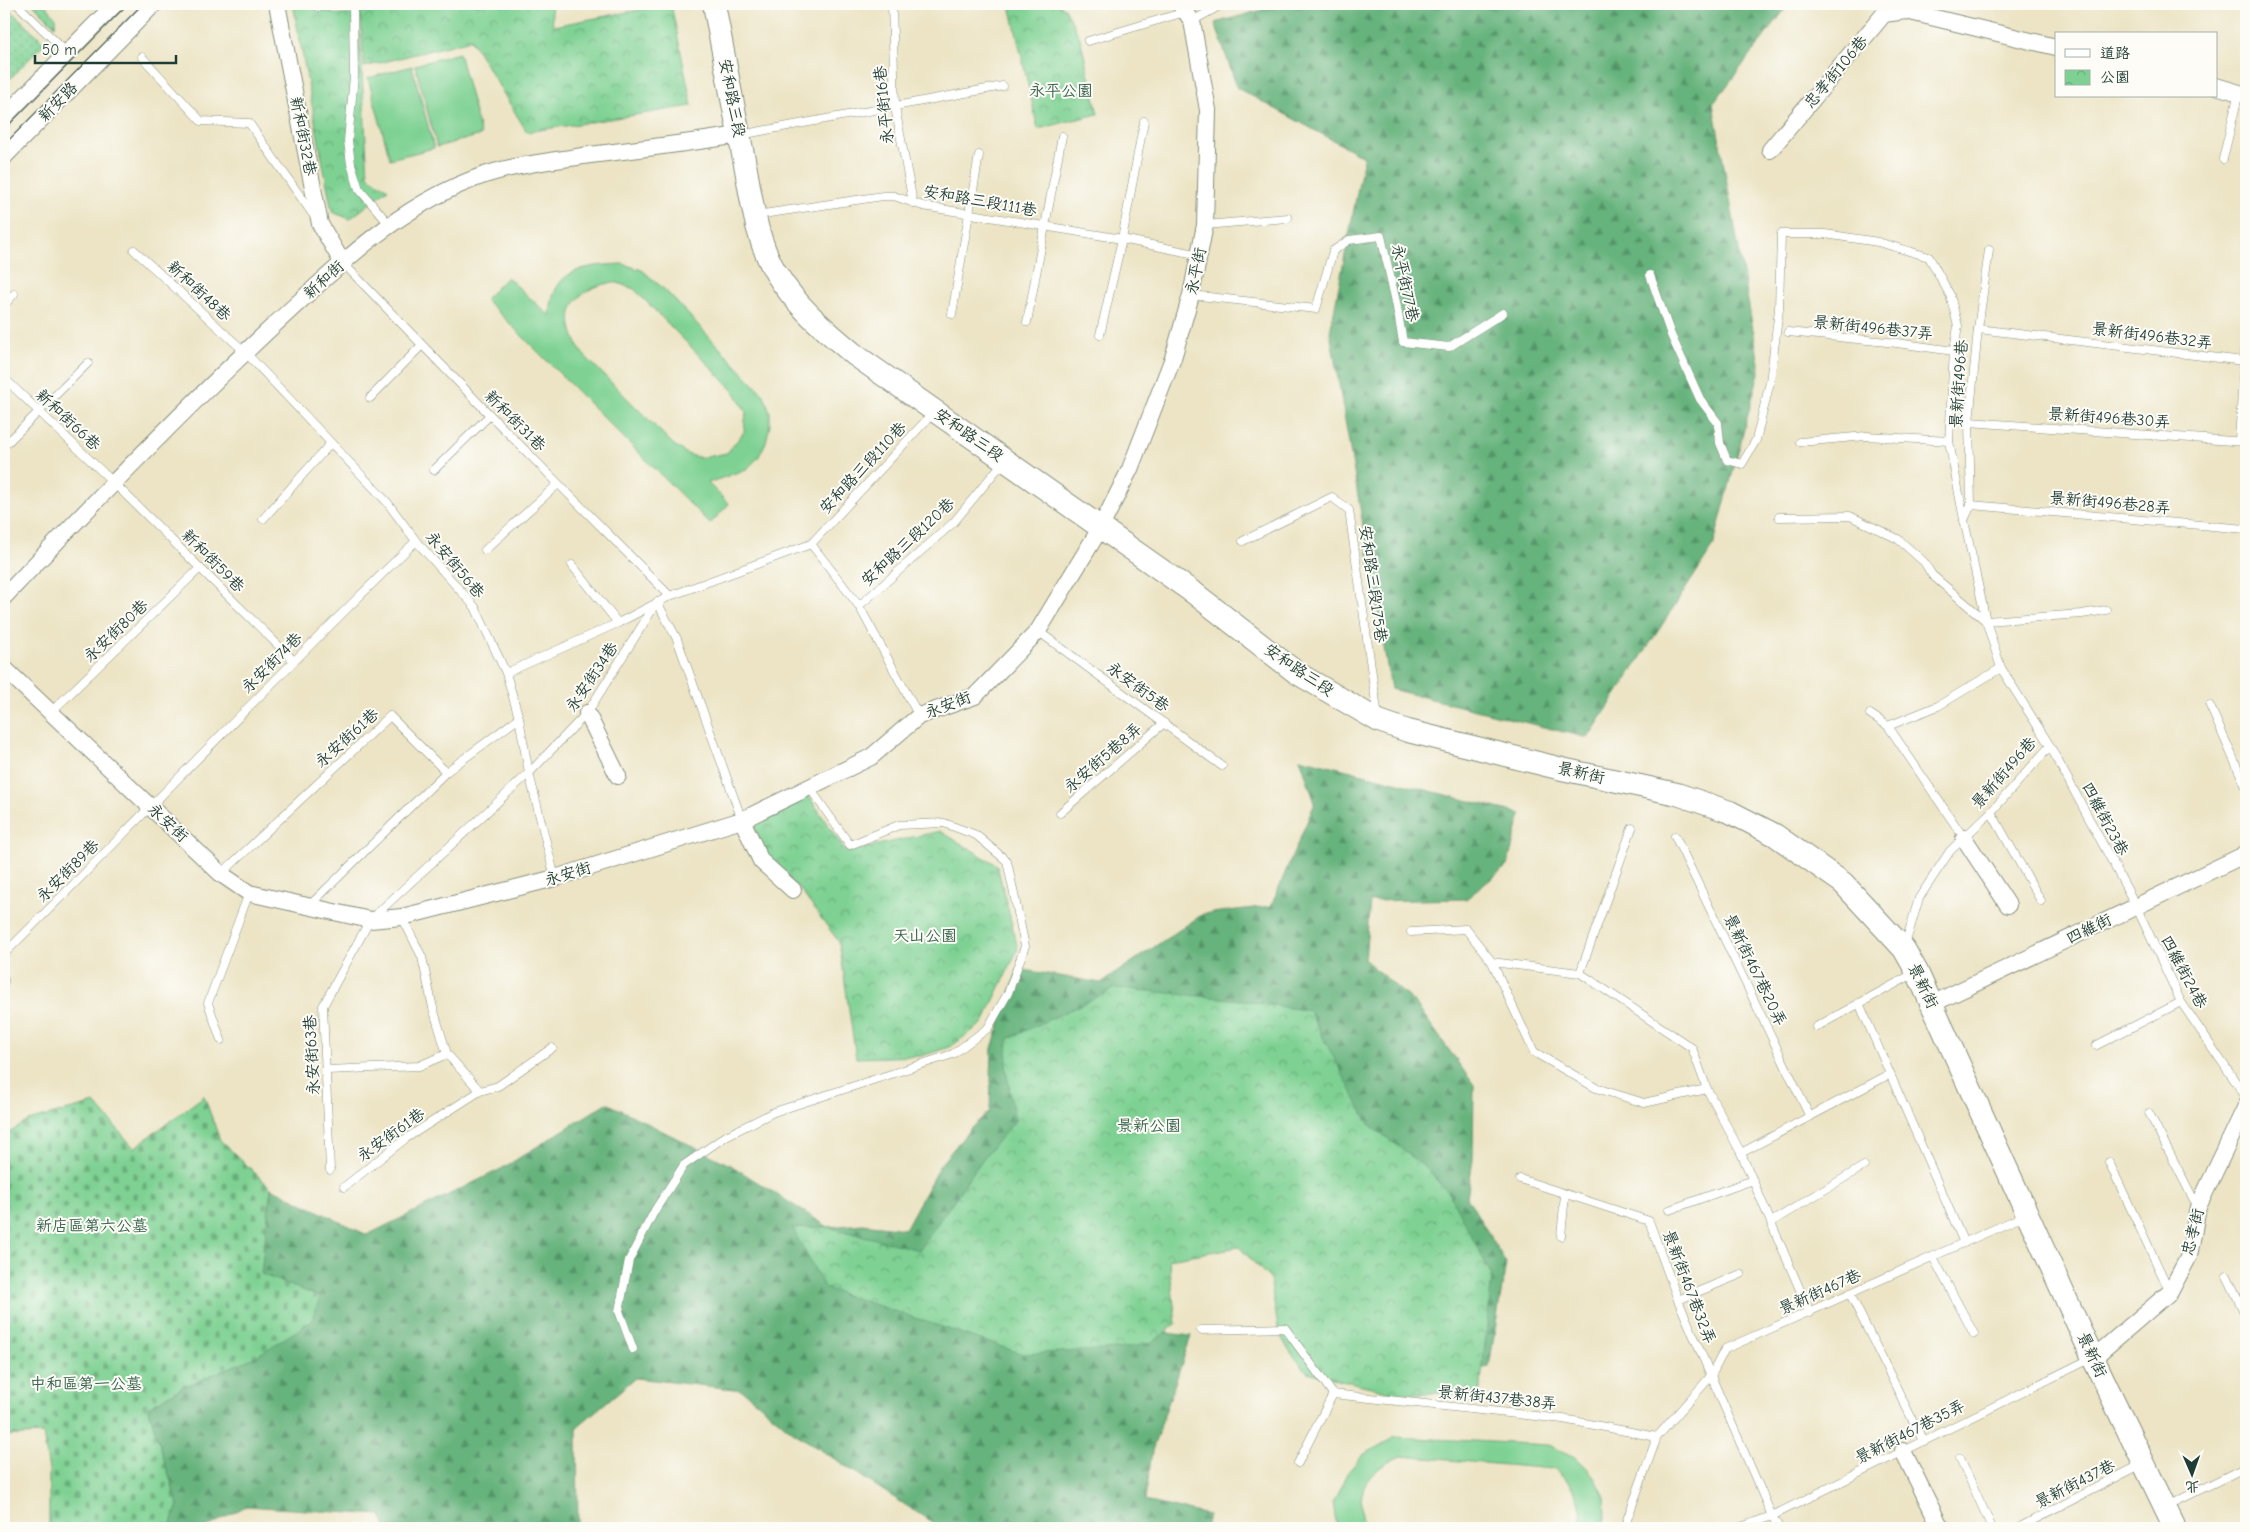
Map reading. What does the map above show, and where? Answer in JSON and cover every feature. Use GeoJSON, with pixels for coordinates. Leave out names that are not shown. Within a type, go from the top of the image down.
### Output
{"type":"FeatureCollection","features":[{"type":"Feature","properties":{"kind":"main road","name":"安和路三段"},"geometry":{"type":"LineString","coordinates":[[714,4],[760,240],[776,272],[796,301],[825,330],[855,355],[1194,593],[1297,672],[1379,721],[1408,731]]}},
{"type":"Feature","properties":{"kind":"main road","name":"景新街"},"geometry":{"type":"LineString","coordinates":[[1408,731],[1562,769],[1677,794],[1730,812],[1775,835],[1843,883],[1904,949],[1917,972],[2093,1358],[2175,1528]]}},
{"type":"Feature","properties":{"kind":"street","name":"新安路"},"geometry":{"type":"LineString","coordinates":[[4,117],[115,4]]}},
{"type":"Feature","properties":{"kind":"street","name":"新安路"},"geometry":{"type":"LineString","coordinates":[[4,157],[154,4]]}},
{"type":"Feature","properties":{"kind":"street","name":"新和街32巷"},"geometry":{"type":"LineString","coordinates":[[277,4],[320,224],[342,262]]}},
{"type":"Feature","properties":{"kind":"street","name":"忠孝街106巷"},"geometry":{"type":"LineString","coordinates":[[1770,150],[1884,14],[1906,11],[2055,47]]}},
{"type":"Feature","properties":{"kind":"street","name":"永平街"},"geometry":{"type":"LineString","coordinates":[[1101,527],[1130,469],[1173,358],[1191,295],[1205,225],[1208,110],[1186,12]]}},
{"type":"Feature","properties":{"kind":"street"},"geometry":{"type":"LineString","coordinates":[[2218,87],[2242,93]]}},
{"type":"Feature","properties":{"kind":"street","name":"新和街"},"geometry":{"type":"LineString","coordinates":[[4,597],[113,482],[245,352],[342,262],[389,224],[430,199],[472,179],[520,166],[739,135]]}},
{"type":"Feature","properties":{"kind":"street","name":"永安街"},"geometry":{"type":"LineString","coordinates":[[4,668],[221,874],[249,893],[370,920],[402,917],[555,878],[742,820],[871,757],[918,716],[975,696],[1038,631],[1101,527]]}},
{"type":"Feature","properties":{"kind":"street"},"geometry":{"type":"LineString","coordinates":[[587,713],[618,776]]}},
{"type":"Feature","properties":{"kind":"street"},"geometry":{"type":"LineString","coordinates":[[742,820],[761,861],[793,890]]}},
{"type":"Feature","properties":{"kind":"street"},"geometry":{"type":"LineString","coordinates":[[1964,838],[2008,905]]}},
{"type":"Feature","properties":{"kind":"street","name":"四維街"},"geometry":{"type":"LineString","coordinates":[[1932,1004],[2246,854]]}},
{"type":"Feature","properties":{"kind":"street","name":"忠孝街"},"geometry":{"type":"LineString","coordinates":[[2093,1358],[2170,1292],[2189,1256],[2198,1207],[2246,1106]]}},
{"type":"Feature","properties":{"kind":"street"},"geometry":{"type":"LineString","coordinates":[[1903,1451],[1941,1528]]}},
{"type":"Feature","properties":{"kind":"lane"},"geometry":{"type":"LineString","coordinates":[[17,4],[67,53]]}},
{"type":"Feature","properties":{"kind":"lane","name":"永平街16巷"},"geometry":{"type":"LineString","coordinates":[[892,4],[895,107],[913,203]]}},
{"type":"Feature","properties":{"kind":"lane"},"geometry":{"type":"LineString","coordinates":[[1088,41],[1186,12],[1223,4]]}},
{"type":"Feature","properties":{"kind":"lane"},"geometry":{"type":"LineString","coordinates":[[318,7],[353,6],[354,76],[348,141],[351,164],[359,189],[389,224]]}},
{"type":"Feature","properties":{"kind":"lane"},"geometry":{"type":"LineString","coordinates":[[142,57],[201,120],[249,123],[320,224]]}},
{"type":"Feature","properties":{"kind":"lane"},"geometry":{"type":"LineString","coordinates":[[739,135],[1004,86]]}},
{"type":"Feature","properties":{"kind":"lane"},"geometry":{"type":"LineString","coordinates":[[2223,158],[2242,93]]}},
{"type":"Feature","properties":{"kind":"lane"},"geometry":{"type":"LineString","coordinates":[[1100,335],[1122,240],[1144,121]]}},
{"type":"Feature","properties":{"kind":"lane"},"geometry":{"type":"LineString","coordinates":[[1026,322],[1062,136]]}},
{"type":"Feature","properties":{"kind":"lane"},"geometry":{"type":"LineString","coordinates":[[952,314],[979,155]]}},
{"type":"Feature","properties":{"kind":"lane","name":"安和路三段111巷"},"geometry":{"type":"LineString","coordinates":[[754,216],[883,196],[894,196],[913,203],[969,214],[1200,255]]}},
{"type":"Feature","properties":{"kind":"lane"},"geometry":{"type":"LineString","coordinates":[[1205,225],[1288,218]]}},
{"type":"Feature","properties":{"kind":"lane","name":"景新街496巷"},"geometry":{"type":"LineString","coordinates":[[1650,275],[1671,336],[1700,399],[1718,423],[1720,443],[1727,460],[1742,464],[1756,440],[1770,382],[1779,309],[1781,234],[1825,234],[1878,242],[1929,256],[1950,296],[1958,326],[1954,351],[1949,441],[1986,621],[2001,668],[2050,746],[1991,812],[1950,851],[1919,898],[1904,949]]}},
{"type":"Feature","properties":{"kind":"lane","name":"永平街77巷"},"geometry":{"type":"LineString","coordinates":[[1191,295],[1316,308],[1333,251],[1349,240],[1381,236],[1403,342],[1449,347],[1503,313]]}},
{"type":"Feature","properties":{"kind":"lane","name":"新和街48巷"},"geometry":{"type":"LineString","coordinates":[[134,250],[245,352]]}},
{"type":"Feature","properties":{"kind":"lane","name":"景新街496巷"},"geometry":{"type":"LineString","coordinates":[[1964,520],[1971,505],[1969,422],[1978,329],[1989,250]]}},
{"type":"Feature","properties":{"kind":"lane","name":"新和街31巷"},"geometry":{"type":"LineString","coordinates":[[342,262],[490,415],[670,596]]}},
{"type":"Feature","properties":{"kind":"lane"},"geometry":{"type":"LineString","coordinates":[[4,306],[14,294]]}},
{"type":"Feature","properties":{"kind":"lane","name":"景新街496巷32弄"},"geometry":{"type":"LineString","coordinates":[[1978,329],[2244,361]]}},
{"type":"Feature","properties":{"kind":"lane","name":"景新街496巷37弄"},"geometry":{"type":"LineString","coordinates":[[1788,332],[1897,342],[1954,351]]}},
{"type":"Feature","properties":{"kind":"lane"},"geometry":{"type":"LineString","coordinates":[[2242,441],[2246,340]]}},
{"type":"Feature","properties":{"kind":"lane"},"geometry":{"type":"LineString","coordinates":[[370,398],[422,345]]}},
{"type":"Feature","properties":{"kind":"lane","name":"永安街56巷"},"geometry":{"type":"LineString","coordinates":[[245,352],[387,502],[416,541],[475,607],[506,673],[519,718],[529,773],[555,878]]}},
{"type":"Feature","properties":{"kind":"lane"},"geometry":{"type":"LineString","coordinates":[[4,446],[88,363]]}},
{"type":"Feature","properties":{"kind":"lane","name":"新和街66巷"},"geometry":{"type":"LineString","coordinates":[[4,378],[113,482]]}},
{"type":"Feature","properties":{"kind":"lane","name":"安和路三段110巷"},"geometry":{"type":"LineString","coordinates":[[812,544],[935,411]]}},
{"type":"Feature","properties":{"kind":"lane"},"geometry":{"type":"LineString","coordinates":[[434,470],[490,415]]}},
{"type":"Feature","properties":{"kind":"lane","name":"景新街496巷30弄"},"geometry":{"type":"LineString","coordinates":[[1969,422],[2242,441]]}},
{"type":"Feature","properties":{"kind":"lane"},"geometry":{"type":"LineString","coordinates":[[1800,442],[1866,436],[1949,441]]}},
{"type":"Feature","properties":{"kind":"lane"},"geometry":{"type":"LineString","coordinates":[[263,520],[331,443]]}},
{"type":"Feature","properties":{"kind":"lane","name":"安和路三段120巷"},"geometry":{"type":"LineString","coordinates":[[812,544],[860,606],[954,522],[1004,460]]}},
{"type":"Feature","properties":{"kind":"lane","name":"新和街59巷"},"geometry":{"type":"LineString","coordinates":[[113,482],[293,660]]}},
{"type":"Feature","properties":{"kind":"lane"},"geometry":{"type":"LineString","coordinates":[[485,550],[558,484]]}},
{"type":"Feature","properties":{"kind":"lane","name":"安和路三段175巷"},"geometry":{"type":"LineString","coordinates":[[1243,541],[1332,498],[1349,510],[1379,721]]}},
{"type":"Feature","properties":{"kind":"lane","name":"景新街496巷28弄"},"geometry":{"type":"LineString","coordinates":[[1971,505],[2246,529]]}},
{"type":"Feature","properties":{"kind":"lane"},"geometry":{"type":"LineString","coordinates":[[1779,517],[1850,516],[1898,538],[1924,562],[1932,575],[1986,621],[2082,614],[2106,610]]}},
{"type":"Feature","properties":{"kind":"lane","name":"永安街74巷"},"geometry":{"type":"LineString","coordinates":[[151,807],[293,660],[416,541]]}},
{"type":"Feature","properties":{"kind":"lane"},"geometry":{"type":"LineString","coordinates":[[506,673],[618,623],[670,596],[812,544]]}},
{"type":"Feature","properties":{"kind":"lane"},"geometry":{"type":"LineString","coordinates":[[572,566],[618,623]]}},
{"type":"Feature","properties":{"kind":"lane","name":"永安街80巷"},"geometry":{"type":"LineString","coordinates":[[51,712],[200,568]]}},
{"type":"Feature","properties":{"kind":"lane"},"geometry":{"type":"LineString","coordinates":[[657,602],[677,639],[742,820]]}},
{"type":"Feature","properties":{"kind":"lane","name":"永安街34巷"},"geometry":{"type":"LineString","coordinates":[[370,920],[529,773],[587,713],[657,602]]}},
{"type":"Feature","properties":{"kind":"lane"},"geometry":{"type":"LineString","coordinates":[[860,606],[918,716]]}},
{"type":"Feature","properties":{"kind":"lane","name":"永安街5巷"},"geometry":{"type":"LineString","coordinates":[[1038,631],[1222,766]]}},
{"type":"Feature","properties":{"kind":"lane"},"geometry":{"type":"LineString","coordinates":[[1888,726],[1938,706],[2001,668]]}},
{"type":"Feature","properties":{"kind":"lane"},"geometry":{"type":"LineString","coordinates":[[2210,706],[2246,788]]}},
{"type":"Feature","properties":{"kind":"lane"},"geometry":{"type":"LineString","coordinates":[[1870,714],[1888,726],[1964,838]]}},
{"type":"Feature","properties":{"kind":"lane","name":"永安街61巷"},"geometry":{"type":"LineString","coordinates":[[221,874],[390,716],[446,772]]}},
{"type":"Feature","properties":{"kind":"lane"},"geometry":{"type":"LineString","coordinates":[[308,907],[446,772],[519,718]]}},
{"type":"Feature","properties":{"kind":"lane","name":"永安街5巷8弄"},"geometry":{"type":"LineString","coordinates":[[1060,813],[1164,723]]}},
{"type":"Feature","properties":{"kind":"lane","name":"四維街23巷"},"geometry":{"type":"LineString","coordinates":[[2050,746],[2136,906]]}},
{"type":"Feature","properties":{"kind":"lane"},"geometry":{"type":"LineString","coordinates":[[633,1349],[619,1311],[628,1260],[655,1210],[684,1165],[726,1136],[774,1112],[953,1054],[988,1028],[1008,993],[1025,946],[1007,861],[976,835],[944,822],[899,825],[850,846],[809,787]]}},
{"type":"Feature","properties":{"kind":"lane","name":"永安街89巷"},"geometry":{"type":"LineString","coordinates":[[4,954],[151,807]]}},
{"type":"Feature","properties":{"kind":"lane"},"geometry":{"type":"LineString","coordinates":[[1991,812],[2041,901]]}},
{"type":"Feature","properties":{"kind":"lane"},"geometry":{"type":"LineString","coordinates":[[1580,973],[1632,828]]}},
{"type":"Feature","properties":{"kind":"lane","name":"景新街467巷20弄"},"geometry":{"type":"LineString","coordinates":[[1675,836],[1810,1117]]}},
{"type":"Feature","properties":{"kind":"lane"},"geometry":{"type":"LineString","coordinates":[[221,1040],[208,1003],[249,893]]}},
{"type":"Feature","properties":{"kind":"lane","name":"四維街24巷"},"geometry":{"type":"LineString","coordinates":[[2136,906],[2181,1002],[2246,1096]]}},
{"type":"Feature","properties":{"kind":"lane"},"geometry":{"type":"LineString","coordinates":[[402,917],[422,957],[433,1008],[447,1054],[480,1091]]}},
{"type":"Feature","properties":{"kind":"lane","name":"永安街63巷"},"geometry":{"type":"LineString","coordinates":[[330,1170],[323,1006],[370,920]]}},
{"type":"Feature","properties":{"kind":"lane"},"geometry":{"type":"LineString","coordinates":[[1411,932],[1466,929],[1492,962],[1534,1052],[1596,1088],[1644,1103],[1707,1089]]}},
{"type":"Feature","properties":{"kind":"lane"},"geometry":{"type":"LineString","coordinates":[[1492,962],[1580,973],[1692,1048],[1707,1089],[1741,1153],[1810,1313]]}},
{"type":"Feature","properties":{"kind":"lane"},"geometry":{"type":"LineString","coordinates":[[1816,1028],[1917,972]]}},
{"type":"Feature","properties":{"kind":"lane"},"geometry":{"type":"LineString","coordinates":[[2097,1045],[2181,1002]]}},
{"type":"Feature","properties":{"kind":"lane"},"geometry":{"type":"LineString","coordinates":[[1859,1003],[1964,1243]]}},
{"type":"Feature","properties":{"kind":"lane","name":"永安街61巷"},"geometry":{"type":"LineString","coordinates":[[344,1187],[405,1139],[480,1091],[498,1086],[552,1048]]}},
{"type":"Feature","properties":{"kind":"lane"},"geometry":{"type":"LineString","coordinates":[[327,1070],[419,1066],[447,1054]]}},
{"type":"Feature","properties":{"kind":"lane"},"geometry":{"type":"LineString","coordinates":[[1741,1153],[1890,1074]]}},
{"type":"Feature","properties":{"kind":"lane"},"geometry":{"type":"LineString","coordinates":[[2149,1113],[2198,1207]]}},
{"type":"Feature","properties":{"kind":"lane"},"geometry":{"type":"LineString","coordinates":[[2109,1162],[2170,1292]]}},
{"type":"Feature","properties":{"kind":"lane"},"geometry":{"type":"LineString","coordinates":[[1771,1222],[1864,1166]]}},
{"type":"Feature","properties":{"kind":"lane","name":"景新街467巷32弄"},"geometry":{"type":"LineString","coordinates":[[1520,1180],[1649,1220],[1678,1300],[1772,1516],[1779,1528]]}},
{"type":"Feature","properties":{"kind":"lane"},"geometry":{"type":"LineString","coordinates":[[1669,1210],[1753,1180]]}},
{"type":"Feature","properties":{"kind":"lane"},"geometry":{"type":"LineString","coordinates":[[1561,1236],[1565,1195]]}},
{"type":"Feature","properties":{"kind":"lane","name":"景新街467巷"},"geometry":{"type":"LineString","coordinates":[[1657,1437],[1711,1376],[1725,1349],[1810,1313],[2027,1214]]}},
{"type":"Feature","properties":{"kind":"lane"},"geometry":{"type":"LineString","coordinates":[[1933,1256],[1974,1334]]}},
{"type":"Feature","properties":{"kind":"lane"},"geometry":{"type":"LineString","coordinates":[[1678,1300],[1741,1274]]}},
{"type":"Feature","properties":{"kind":"lane"},"geometry":{"type":"LineString","coordinates":[[2227,1276],[2246,1316]]}},
{"type":"Feature","properties":{"kind":"lane"},"geometry":{"type":"LineString","coordinates":[[1850,1294],[1923,1441]]}},
{"type":"Feature","properties":{"kind":"lane"},"geometry":{"type":"LineString","coordinates":[[1201,1330],[1285,1328],[1333,1394],[1298,1462]]}},
{"type":"Feature","properties":{"kind":"lane","name":"景新街467巷35弄"},"geometry":{"type":"LineString","coordinates":[[1738,1528],[1772,1516],[2093,1358]]}},
{"type":"Feature","properties":{"kind":"lane","name":"景新街437巷38弄"},"geometry":{"type":"LineString","coordinates":[[1333,1394],[1563,1419],[1657,1437]]}},
{"type":"Feature","properties":{"kind":"lane"},"geometry":{"type":"LineString","coordinates":[[1624,1528],[1657,1437]]}},
{"type":"Feature","properties":{"kind":"lane"},"geometry":{"type":"LineString","coordinates":[[1960,1458],[1992,1528]]}},
{"type":"Feature","properties":{"kind":"lane","name":"景新街437巷"},"geometry":{"type":"LineString","coordinates":[[2018,1528],[2144,1463]]}},
{"type":"Feature","properties":{"kind":"lane"},"geometry":{"type":"LineString","coordinates":[[2164,1508],[2246,1467]]}},
{"type":"Feature","properties":{"kind":"lane"},"geometry":{"type":"LineString","coordinates":[[2036,1519],[2040,1528]]}},
{"type":"Feature","properties":{"kind":"green space"},"geometry":{"type":"Polygon","coordinates":[[[4,4],[45,43],[4,85],[4,4]]]}},
{"type":"Feature","properties":{"kind":"green space"},"geometry":{"type":"Polygon","coordinates":[[[33,4],[45,4],[56,18],[55,26],[33,4]]]}},
{"type":"Feature","properties":{"kind":"green space"},"geometry":{"type":"Polygon","coordinates":[[[293,4],[358,4],[368,176],[388,189],[350,219],[332,212],[293,4]]]}},
{"type":"Feature","properties":{"kind":"green space"},"geometry":{"type":"Polygon","coordinates":[[[360,4],[551,4],[553,26],[671,4],[692,106],[527,132],[471,40],[364,67],[360,4]]]}},
{"type":"Feature","properties":{"kind":"green space","name":"永平公園"},"geometry":{"type":"Polygon","coordinates":[[[1056,4],[1065,8],[1080,38],[1098,114],[1038,129],[1010,5],[1056,4]]]}},
{"type":"Feature","properties":{"kind":"green space"},"geometry":{"type":"Polygon","coordinates":[[[1283,4],[1789,4],[1713,104],[1760,369],[1713,547],[1588,738],[1391,689],[1330,332],[1364,157],[1237,88],[1215,23],[1283,4]]]}},
{"type":"Feature","properties":{"kind":"green space"},"geometry":{"type":"Polygon","coordinates":[[[459,53],[481,135],[437,147],[415,65],[459,53]]]}},
{"type":"Feature","properties":{"kind":"green space"},"geometry":{"type":"Polygon","coordinates":[[[412,66],[434,148],[390,159],[368,78],[412,66]]]}},
{"type":"Feature","properties":{"kind":"green space"},"geometry":{"type":"Polygon","coordinates":[[[623,264],[642,270],[665,290],[764,395],[770,412],[770,425],[766,442],[758,458],[747,469],[708,483],[729,504],[710,524],[485,299],[507,277],[550,316],[552,300],[563,279],[572,273],[595,266],[623,264]],[[615,282],[588,291],[579,298],[573,306],[571,316],[571,327],[575,340],[583,354],[674,445],[687,454],[701,458],[727,453],[744,432],[746,412],[734,391],[634,289],[615,282]]]}},
{"type":"Feature","properties":{"kind":"green space"},"geometry":{"type":"Polygon","coordinates":[[[1300,758],[1521,814],[1507,866],[1466,899],[1370,901],[1365,960],[1416,1004],[1474,1085],[1473,1160],[1467,1197],[1506,1263],[1489,1367],[1417,1381],[1223,1173],[1101,1325],[1191,1336],[1152,1451],[1145,1501],[1208,1515],[1205,1528],[941,1528],[793,1432],[742,1390],[635,1378],[577,1427],[578,1528],[386,1528],[381,1515],[246,1506],[206,1528],[169,1528],[178,1505],[148,1407],[183,1387],[319,1297],[261,1274],[271,1188],[367,1235],[503,1168],[607,1103],[732,1166],[828,1227],[863,1224],[905,1229],[940,1165],[971,1128],[990,1111],[992,1048],[1018,969],[1101,983],[1203,914],[1271,906],[1315,803],[1300,758]]]}},
{"type":"Feature","properties":{"kind":"green space","name":"天山公園"},"geometry":{"type":"Polygon","coordinates":[[[808,795],[846,852],[940,831],[997,865],[1018,949],[983,1023],[950,1047],[921,1056],[856,1058],[839,942],[798,887],[770,869],[752,821],[808,795]]]}},
{"type":"Feature","properties":{"kind":"green space","name":"景新公園"},"geometry":{"type":"Polygon","coordinates":[[[1116,988],[1241,1000],[1309,1011],[1369,1124],[1426,1168],[1450,1195],[1492,1276],[1480,1393],[1396,1393],[1307,1372],[1288,1349],[1279,1333],[1270,1279],[1239,1247],[1169,1259],[1176,1324],[1152,1343],[1119,1349],[1023,1354],[825,1288],[792,1228],[828,1227],[919,1250],[984,1157],[1015,1121],[1006,1069],[1008,1039],[1116,988]]]}},
{"type":"Feature","properties":{"kind":"green space"},"geometry":{"type":"Polygon","coordinates":[[[204,1096],[220,1140],[271,1188],[261,1274],[320,1297],[312,1321],[255,1357],[183,1387],[148,1407],[178,1505],[169,1528],[49,1528],[49,1470],[43,1434],[4,1436],[4,1136],[28,1121],[95,1103],[134,1148],[204,1096]]]}},
{"type":"Feature","properties":{"kind":"green space"},"geometry":{"type":"Polygon","coordinates":[[[1395,1437],[1549,1445],[1577,1458],[1594,1475],[1605,1497],[1606,1518],[1602,1528],[1579,1528],[1581,1510],[1576,1494],[1572,1487],[1553,1469],[1401,1456],[1379,1468],[1366,1484],[1362,1493],[1361,1503],[1365,1528],[1337,1528],[1333,1503],[1347,1473],[1363,1455],[1395,1437]]]}},
{"type":"Feature","properties":{"kind":"tram line"},"geometry":{"type":"LineString","coordinates":[[4,130],[128,4]]}},
{"type":"Feature","properties":{"kind":"tram line"},"geometry":{"type":"LineString","coordinates":[[4,145],[143,4]]}},
{"type":"Feature","properties":{"kind":"park label","name":"新店區第六公墓"},"geometry":{"type":"Point","coordinates":[92,1226]}},
{"type":"Feature","properties":{"kind":"park label","name":"中和區第一公墓"},"geometry":{"type":"Point","coordinates":[86,1384]}}]}
